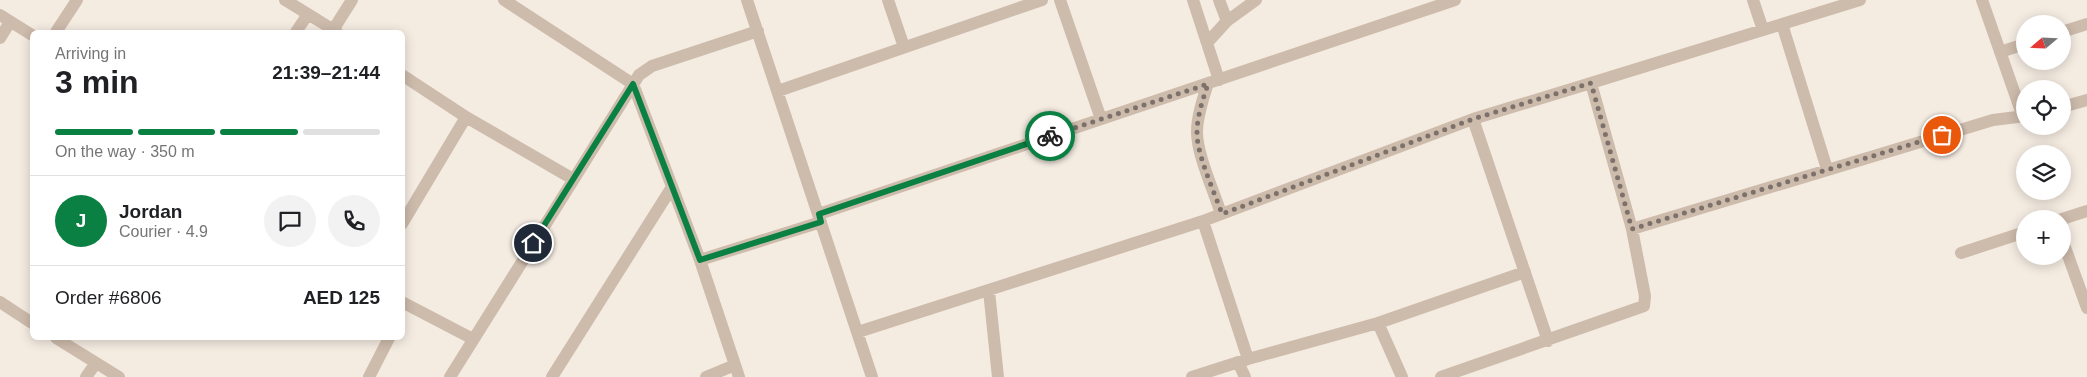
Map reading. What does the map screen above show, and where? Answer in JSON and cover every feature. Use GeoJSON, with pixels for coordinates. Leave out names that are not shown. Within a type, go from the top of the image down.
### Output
{"type":"FeatureCollection","features":[{"type":"Feature","properties":{"kind":"street"},"geometry":{"type":"LineString","coordinates":[[57,30],[77,0]]}},
{"type":"Feature","properties":{"kind":"street"},"geometry":{"type":"LineString","coordinates":[[285,0],[333,30]]}},
{"type":"Feature","properties":{"kind":"street"},"geometry":{"type":"LineString","coordinates":[[336,30],[352,0]]}},
{"type":"Feature","properties":{"kind":"street"},"geometry":{"type":"LineString","coordinates":[[504,0],[633,84],[700,260],[737,371],[706,377]]}},
{"type":"Feature","properties":{"kind":"street"},"geometry":{"type":"LineString","coordinates":[[748,0],[872,377]]}},
{"type":"Feature","properties":{"kind":"street"},"geometry":{"type":"LineString","coordinates":[[888,0],[904,47]]}},
{"type":"Feature","properties":{"kind":"street"},"geometry":{"type":"LineString","coordinates":[[778,91],[1042,0]]}},
{"type":"Feature","properties":{"kind":"street"},"geometry":{"type":"LineString","coordinates":[[1060,0],[1101,119]]}},
{"type":"Feature","properties":{"kind":"street"},"geometry":{"type":"LineString","coordinates":[[1193,0],[1207,43],[1213,82],[1198,120],[1198,145],[1222,214]]}},
{"type":"Feature","properties":{"kind":"street"},"geometry":{"type":"LineString","coordinates":[[1219,0],[1227,21]]}},
{"type":"Feature","properties":{"kind":"street"},"geometry":{"type":"LineString","coordinates":[[1207,43],[1227,21],[1256,0]]}},
{"type":"Feature","properties":{"kind":"street"},"geometry":{"type":"LineString","coordinates":[[700,260],[1101,119],[1456,0]]}},
{"type":"Feature","properties":{"kind":"street"},"geometry":{"type":"LineString","coordinates":[[1753,0],[1763,30]]}},
{"type":"Feature","properties":{"kind":"street"},"geometry":{"type":"LineString","coordinates":[[858,332],[1203,221],[1473,119],[1860,0]]}},
{"type":"Feature","properties":{"kind":"street"},"geometry":{"type":"LineString","coordinates":[[1982,0],[2016,95]]}},
{"type":"Feature","properties":{"kind":"street"},"geometry":{"type":"LineString","coordinates":[[297,30],[308,14]]}},
{"type":"Feature","properties":{"kind":"street"},"geometry":{"type":"LineString","coordinates":[[0,38],[5,18],[30,34]]}},
{"type":"Feature","properties":{"kind":"street"},"geometry":{"type":"LineString","coordinates":[[1782,24],[1827,169]]}},
{"type":"Feature","properties":{"kind":"street"},"geometry":{"type":"LineString","coordinates":[[2071,29],[2087,24]]}},
{"type":"Feature","properties":{"kind":"street"},"geometry":{"type":"LineString","coordinates":[[450,377],[639,75],[652,66],[758,31]]}},
{"type":"Feature","properties":{"kind":"street"},"geometry":{"type":"LineString","coordinates":[[2000,52],[2016,47]]}},
{"type":"Feature","properties":{"kind":"street"},"geometry":{"type":"LineString","coordinates":[[405,77],[466,117],[573,179]]}},
{"type":"Feature","properties":{"kind":"street"},"geometry":{"type":"LineString","coordinates":[[1441,377],[1644,306],[1645,296],[1632,229],[1591,83]]}},
{"type":"Feature","properties":{"kind":"street"},"geometry":{"type":"LineString","coordinates":[[2071,104],[2087,100]]}},
{"type":"Feature","properties":{"kind":"street"},"geometry":{"type":"LineString","coordinates":[[405,219],[466,117]]}},
{"type":"Feature","properties":{"kind":"street"},"geometry":{"type":"LineString","coordinates":[[1632,229],[1993,120],[2016,118]]}},
{"type":"Feature","properties":{"kind":"street"},"geometry":{"type":"LineString","coordinates":[[1473,119],[1548,341]]}},
{"type":"Feature","properties":{"kind":"street"},"geometry":{"type":"LineString","coordinates":[[552,377],[672,187]]}},
{"type":"Feature","properties":{"kind":"street"},"geometry":{"type":"LineString","coordinates":[[2071,216],[2087,211]]}},
{"type":"Feature","properties":{"kind":"street"},"geometry":{"type":"LineString","coordinates":[[1203,221],[1243,360],[1244,377]]}},
{"type":"Feature","properties":{"kind":"street"},"geometry":{"type":"LineString","coordinates":[[1961,253],[2016,235]]}},
{"type":"Feature","properties":{"kind":"street"},"geometry":{"type":"LineString","coordinates":[[2071,264],[2087,308]]}},
{"type":"Feature","properties":{"kind":"street"},"geometry":{"type":"LineString","coordinates":[[1192,377],[1243,360],[1378,322],[1525,272]]}},
{"type":"Feature","properties":{"kind":"street"},"geometry":{"type":"LineString","coordinates":[[989,291],[998,377]]}},
{"type":"Feature","properties":{"kind":"street"},"geometry":{"type":"LineString","coordinates":[[0,302],[30,322]]}},
{"type":"Feature","properties":{"kind":"street"},"geometry":{"type":"LineString","coordinates":[[405,304],[473,339]]}},
{"type":"Feature","properties":{"kind":"street"},"geometry":{"type":"LineString","coordinates":[[1378,322],[1402,377]]}},
{"type":"Feature","properties":{"kind":"street"},"geometry":{"type":"LineString","coordinates":[[59,340],[119,377]]}},
{"type":"Feature","properties":{"kind":"street"},"geometry":{"type":"LineString","coordinates":[[369,377],[388,340]]}},
{"type":"Feature","properties":{"kind":"street"},"geometry":{"type":"LineString","coordinates":[[86,377],[96,363]]}},
{"type":"Feature","properties":{"kind":"way so far"},"geometry":{"type":"LineString","coordinates":[[1050,136],[1208,84],[1198,120],[1198,145],[1222,214],[1473,119],[1591,83],[1632,229],[1942,135]]}},
{"type":"Feature","properties":{"kind":"route"},"geometry":{"type":"LineString","coordinates":[[533,243],[633,84],[700,260],[821,222],[819,214],[1050,136]]}}]}
